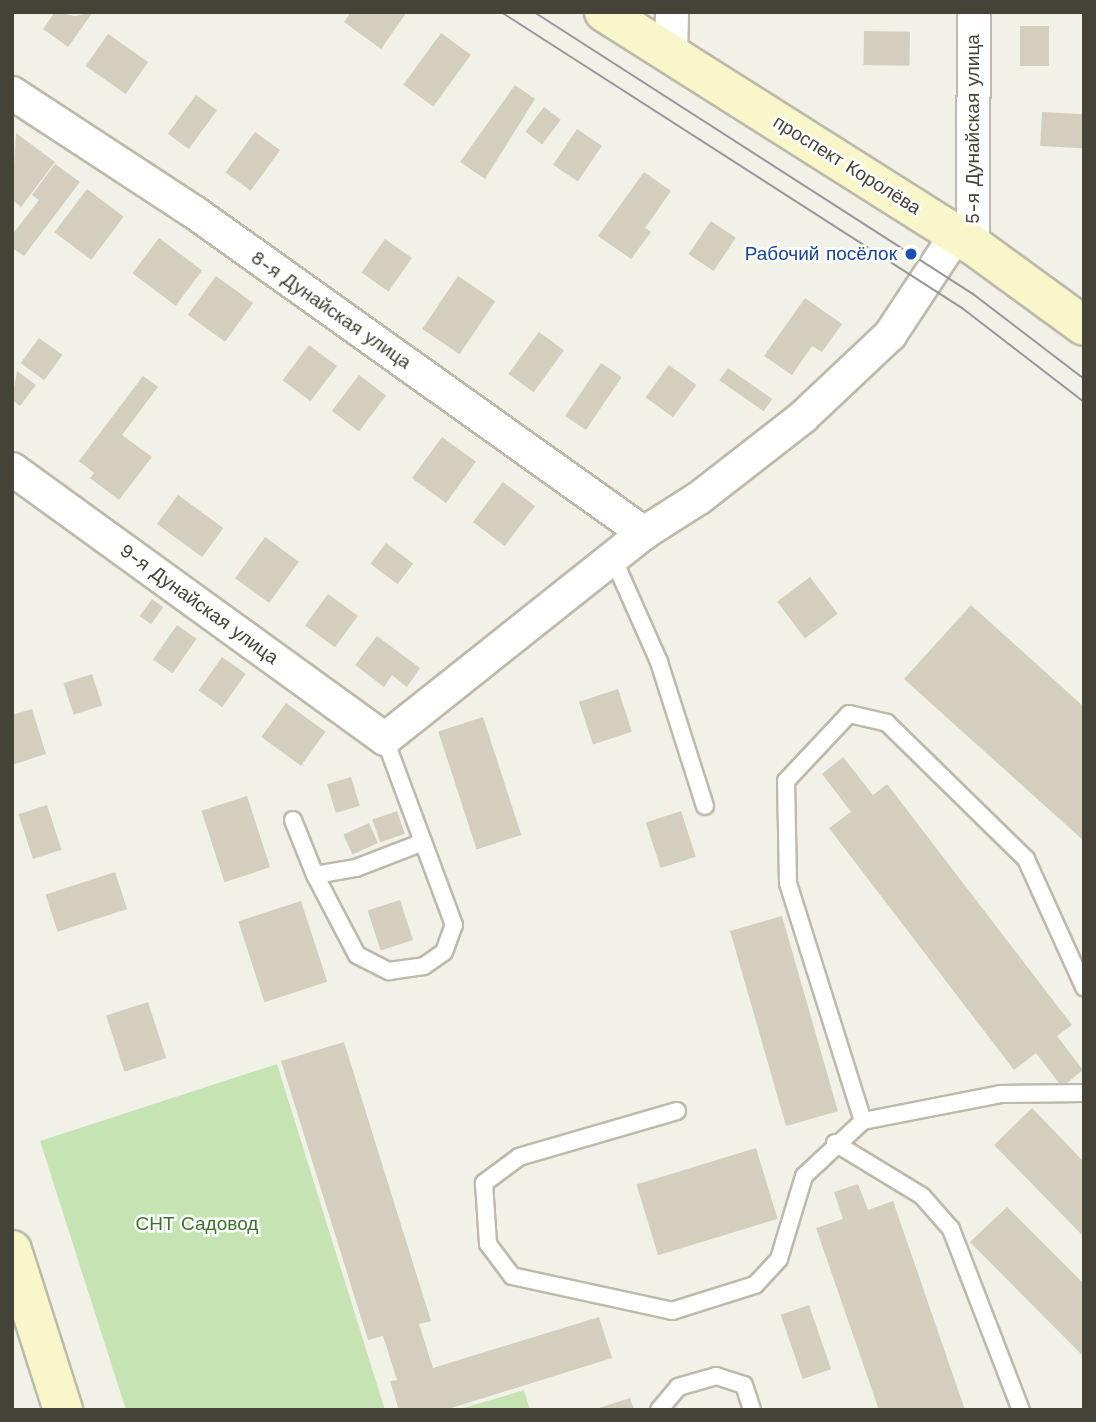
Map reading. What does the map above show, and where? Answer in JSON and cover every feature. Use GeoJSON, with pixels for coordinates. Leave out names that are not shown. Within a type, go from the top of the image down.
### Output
{"type":"FeatureCollection","features":[{"type":"Feature","properties":{"kind":"main road","name":"проспект Королёва"},"geometry":{"type":"LineString","coordinates":[[604,12],[965,240],[1084,326]]}},
{"type":"Feature","properties":{"kind":"main road"},"geometry":{"type":"LineString","coordinates":[[12,1250],[63,1410]]}},
{"type":"Feature","properties":{"kind":"street"},"geometry":{"type":"LineString","coordinates":[[671,54],[672,12]]}},
{"type":"Feature","properties":{"kind":"street","name":"5-я Дунайская улица"},"geometry":{"type":"LineString","coordinates":[[965,240],[974,12]]}},
{"type":"Feature","properties":{"kind":"street","name":"8-я Дунайская улица"},"geometry":{"type":"LineString","coordinates":[[12,93],[194,212],[644,533]]}},
{"type":"Feature","properties":{"kind":"street"},"geometry":{"type":"LineString","coordinates":[[385,739],[644,533],[699,498],[803,417],[890,335],[965,240]]}},
{"type":"Feature","properties":{"kind":"street","name":"9-я Дунайская улица"},"geometry":{"type":"LineString","coordinates":[[12,469],[385,739]]}},
{"type":"Feature","properties":{"kind":"lane"},"geometry":{"type":"LineString","coordinates":[[613,558],[659,662],[705,806]]}},
{"type":"Feature","properties":{"kind":"lane"},"geometry":{"type":"LineString","coordinates":[[863,1121],[788,883],[786,781],[849,714],[887,723],[1026,859],[1084,987]]}},
{"type":"Feature","properties":{"kind":"lane"},"geometry":{"type":"LineString","coordinates":[[293,820],[314,875],[357,955],[389,971],[424,966],[444,952],[454,925],[385,739]]}},
{"type":"Feature","properties":{"kind":"lane"},"geometry":{"type":"LineString","coordinates":[[314,875],[356,868],[423,842]]}},
{"type":"Feature","properties":{"kind":"lane"},"geometry":{"type":"LineString","coordinates":[[677,1111],[519,1157],[484,1183],[488,1244],[512,1276],[672,1311],[755,1285],[779,1259],[803,1176],[835,1143],[863,1121],[1000,1094],[1084,1093]]}},
{"type":"Feature","properties":{"kind":"lane"},"geometry":{"type":"LineString","coordinates":[[835,1143],[922,1196],[951,1229],[1021,1410]]}},
{"type":"Feature","properties":{"kind":"lane"},"geometry":{"type":"LineString","coordinates":[[660,1410],[678,1387],[716,1376],[744,1385],[752,1410]]}},
{"type":"Feature","properties":{"kind":"green space","name":"СНТ Садовод"},"geometry":{"type":"Polygon","coordinates":[[[277,1064],[385,1410],[126,1410],[40,1141],[277,1064]]]}},
{"type":"Feature","properties":{"kind":"green space"},"geometry":{"type":"Polygon","coordinates":[[[524,1390],[530,1410],[457,1410],[524,1390]]]}},
{"type":"Feature","properties":{"kind":"building"},"geometry":{"type":"Polygon","coordinates":[[[55,12],[75,16],[93,12],[68,47],[43,29],[55,12]]]}},
{"type":"Feature","properties":{"kind":"building"},"geometry":{"type":"Polygon","coordinates":[[[351,12],[407,12],[381,49],[344,22],[351,12]]]}},
{"type":"Feature","properties":{"kind":"building"},"geometry":{"type":"Polygon","coordinates":[[[1020,26],[1049,26],[1049,66],[1020,66],[1020,26]]]}},
{"type":"Feature","properties":{"kind":"building"},"geometry":{"type":"Polygon","coordinates":[[[864,31],[910,32],[909,66],[863,65],[864,31]]]}},
{"type":"Feature","properties":{"kind":"building"},"geometry":{"type":"Polygon","coordinates":[[[441,33],[471,55],[433,107],[403,85],[441,33]]]}},
{"type":"Feature","properties":{"kind":"building"},"geometry":{"type":"Polygon","coordinates":[[[108,34],[148,62],[126,94],[86,66],[108,34]]]}},
{"type":"Feature","properties":{"kind":"building"},"geometry":{"type":"Polygon","coordinates":[[[515,85],[535,99],[485,179],[460,162],[515,85]]]}},
{"type":"Feature","properties":{"kind":"building"},"geometry":{"type":"Polygon","coordinates":[[[196,95],[217,110],[189,149],[168,134],[196,95]]]}},
{"type":"Feature","properties":{"kind":"building"},"geometry":{"type":"Polygon","coordinates":[[[544,107],[561,120],[542,144],[525,132],[544,107]]]}},
{"type":"Feature","properties":{"kind":"building"},"geometry":{"type":"Polygon","coordinates":[[[1042,112],[1084,114],[1082,148],[1040,146],[1042,112]]]}},
{"type":"Feature","properties":{"kind":"building"},"geometry":{"type":"Polygon","coordinates":[[[577,129],[602,146],[578,181],[553,165],[577,129]]]}},
{"type":"Feature","properties":{"kind":"building"},"geometry":{"type":"Polygon","coordinates":[[[255,132],[280,150],[251,191],[226,172],[255,132]]]}},
{"type":"Feature","properties":{"kind":"building"},"geometry":{"type":"Polygon","coordinates":[[[16,133],[55,162],[21,207],[12,200],[16,133]]]}},
{"type":"Feature","properties":{"kind":"building"},"geometry":{"type":"Polygon","coordinates":[[[55,164],[80,182],[24,256],[12,248],[12,235],[39,200],[32,195],[55,164]]]}},
{"type":"Feature","properties":{"kind":"building"},"geometry":{"type":"Polygon","coordinates":[[[644,172],[671,191],[645,228],[651,232],[631,259],[598,236],[644,172]]]}},
{"type":"Feature","properties":{"kind":"building"},"geometry":{"type":"Polygon","coordinates":[[[87,189],[124,217],[91,260],[55,232],[87,189]]]}},
{"type":"Feature","properties":{"kind":"building"},"geometry":{"type":"Polygon","coordinates":[[[711,221],[736,238],[714,271],[689,254],[711,221]]]}},
{"type":"Feature","properties":{"kind":"building"},"geometry":{"type":"Polygon","coordinates":[[[159,238],[202,270],[176,306],[133,273],[159,238]]]}},
{"type":"Feature","properties":{"kind":"building"},"geometry":{"type":"Polygon","coordinates":[[[385,239],[412,258],[389,292],[361,273],[385,239]]]}},
{"type":"Feature","properties":{"kind":"building"},"geometry":{"type":"Polygon","coordinates":[[[216,276],[253,303],[225,342],[188,315],[216,276]]]}},
{"type":"Feature","properties":{"kind":"building"},"geometry":{"type":"Polygon","coordinates":[[[458,276],[495,301],[460,354],[422,329],[458,276]]]}},
{"type":"Feature","properties":{"kind":"building"},"geometry":{"type":"Polygon","coordinates":[[[805,298],[842,324],[822,352],[812,346],[792,375],[764,356],[805,298]]]}},
{"type":"Feature","properties":{"kind":"building"},"geometry":{"type":"Polygon","coordinates":[[[539,332],[564,350],[534,392],[508,374],[539,332]]]}},
{"type":"Feature","properties":{"kind":"building"},"geometry":{"type":"Polygon","coordinates":[[[39,338],[62,355],[44,380],[21,363],[39,338]]]}},
{"type":"Feature","properties":{"kind":"building"},"geometry":{"type":"Polygon","coordinates":[[[309,345],[337,366],[310,401],[283,380],[309,345]]]}},
{"type":"Feature","properties":{"kind":"building"},"geometry":{"type":"Polygon","coordinates":[[[601,363],[622,377],[586,430],[565,416],[601,363]]]}},
{"type":"Feature","properties":{"kind":"building"},"geometry":{"type":"Polygon","coordinates":[[[669,365],[697,385],[673,417],[645,397],[669,365]]]}},
{"type":"Feature","properties":{"kind":"building"},"geometry":{"type":"Polygon","coordinates":[[[728,368],[772,399],[764,411],[719,380],[728,368]]]}},
{"type":"Feature","properties":{"kind":"building"},"geometry":{"type":"Polygon","coordinates":[[[17,371],[36,385],[20,406],[12,400],[17,371]]]}},
{"type":"Feature","properties":{"kind":"building"},"geometry":{"type":"Polygon","coordinates":[[[359,375],[386,395],[359,431],[332,411],[359,375]]]}},
{"type":"Feature","properties":{"kind":"building"},"geometry":{"type":"Polygon","coordinates":[[[143,376],[158,387],[122,435],[152,457],[119,500],[90,478],[94,473],[79,461],[143,376]]]}},
{"type":"Feature","properties":{"kind":"building"},"geometry":{"type":"Polygon","coordinates":[[[442,437],[476,462],[446,503],[412,478],[442,437]]]}},
{"type":"Feature","properties":{"kind":"building"},"geometry":{"type":"Polygon","coordinates":[[[503,482],[535,506],[505,546],[473,522],[503,482]]]}},
{"type":"Feature","properties":{"kind":"building"},"geometry":{"type":"Polygon","coordinates":[[[178,495],[223,528],[202,557],[157,524],[178,495]]]}},
{"type":"Feature","properties":{"kind":"building"},"geometry":{"type":"Polygon","coordinates":[[[265,537],[299,562],[269,603],[235,578],[265,537]]]}},
{"type":"Feature","properties":{"kind":"building"},"geometry":{"type":"Polygon","coordinates":[[[386,543],[413,563],[398,584],[370,564],[386,543]]]}},
{"type":"Feature","properties":{"kind":"building"},"geometry":{"type":"Polygon","coordinates":[[[810,577],[838,614],[805,638],[777,602],[810,577]]]}},
{"type":"Feature","properties":{"kind":"building"},"geometry":{"type":"Polygon","coordinates":[[[328,594],[358,616],[335,647],[305,626],[328,594]]]}},
{"type":"Feature","properties":{"kind":"building"},"geometry":{"type":"Polygon","coordinates":[[[152,599],[163,607],[151,624],[140,616],[152,599]]]}},
{"type":"Feature","properties":{"kind":"building"},"geometry":{"type":"Polygon","coordinates":[[[971,605],[1084,707],[1084,841],[904,679],[971,605]]]}},
{"type":"Feature","properties":{"kind":"building"},"geometry":{"type":"Polygon","coordinates":[[[177,625],[197,639],[173,673],[153,659],[177,625]]]}},
{"type":"Feature","properties":{"kind":"building"},"geometry":{"type":"Polygon","coordinates":[[[377,636],[420,668],[407,687],[392,675],[384,687],[355,665],[377,636]]]}},
{"type":"Feature","properties":{"kind":"building"},"geometry":{"type":"Polygon","coordinates":[[[222,657],[246,674],[222,707],[198,691],[222,657]]]}},
{"type":"Feature","properties":{"kind":"building"},"geometry":{"type":"Polygon","coordinates":[[[92,674],[102,705],[74,715],[63,683],[92,674]]]}},
{"type":"Feature","properties":{"kind":"building"},"geometry":{"type":"Polygon","coordinates":[[[618,689],[632,732],[593,744],[579,702],[618,689]]]}},
{"type":"Feature","properties":{"kind":"building"},"geometry":{"type":"Polygon","coordinates":[[[286,703],[326,732],[301,766],[261,737],[286,703]]]}},
{"type":"Feature","properties":{"kind":"building"},"geometry":{"type":"Polygon","coordinates":[[[32,709],[46,754],[12,765],[12,715],[32,709]]]}},
{"type":"Feature","properties":{"kind":"building"},"geometry":{"type":"Polygon","coordinates":[[[483,717],[521,835],[477,849],[438,732],[483,717]]]}},
{"type":"Feature","properties":{"kind":"building"},"geometry":{"type":"Polygon","coordinates":[[[843,757],[873,795],[887,784],[1072,1025],[1057,1036],[1083,1070],[1062,1087],[1036,1053],[1014,1070],[829,828],[851,812],[822,774],[843,757]]]}},
{"type":"Feature","properties":{"kind":"building"},"geometry":{"type":"Polygon","coordinates":[[[351,777],[360,806],[336,813],[327,784],[351,777]]]}},
{"type":"Feature","properties":{"kind":"building"},"geometry":{"type":"Polygon","coordinates":[[[247,796],[270,867],[225,882],[201,811],[247,796]]]}},
{"type":"Feature","properties":{"kind":"building"},"geometry":{"type":"Polygon","coordinates":[[[47,805],[62,850],[33,859],[18,814],[47,805]]]}},
{"type":"Feature","properties":{"kind":"building"},"geometry":{"type":"Polygon","coordinates":[[[397,811],[405,834],[380,842],[372,819],[397,811]]]}},
{"type":"Feature","properties":{"kind":"building"},"geometry":{"type":"Polygon","coordinates":[[[681,811],[696,857],[661,868],[646,822],[681,811]]]}},
{"type":"Feature","properties":{"kind":"building"},"geometry":{"type":"Polygon","coordinates":[[[369,823],[378,843],[352,854],[343,834],[369,823]]]}},
{"type":"Feature","properties":{"kind":"building"},"geometry":{"type":"Polygon","coordinates":[[[115,872],[127,909],[58,932],[46,895],[115,872]]]}},
{"type":"Feature","properties":{"kind":"building"},"geometry":{"type":"Polygon","coordinates":[[[400,900],[413,940],[381,950],[368,911],[400,900]]]}},
{"type":"Feature","properties":{"kind":"building"},"geometry":{"type":"Polygon","coordinates":[[[301,901],[327,982],[264,1002],[238,921],[301,901]]]}},
{"type":"Feature","properties":{"kind":"building"},"geometry":{"type":"Polygon","coordinates":[[[782,916],[838,1111],[786,1126],[730,931],[782,916]]]}},
{"type":"Feature","properties":{"kind":"building"},"geometry":{"type":"Polygon","coordinates":[[[148,1002],[166,1058],[124,1072],[106,1016],[148,1002]]]}},
{"type":"Feature","properties":{"kind":"building"},"geometry":{"type":"Polygon","coordinates":[[[344,1042],[431,1321],[419,1324],[433,1368],[599,1317],[612,1358],[445,1410],[399,1410],[390,1381],[397,1380],[383,1336],[368,1340],[281,1061],[344,1042]]]}},
{"type":"Feature","properties":{"kind":"building"},"geometry":{"type":"Polygon","coordinates":[[[1032,1108],[1084,1162],[1084,1237],[994,1145],[1032,1108]]]}},
{"type":"Feature","properties":{"kind":"building"},"geometry":{"type":"Polygon","coordinates":[[[756,1148],[778,1219],[658,1255],[636,1185],[756,1148]]]}},
{"type":"Feature","properties":{"kind":"building"},"geometry":{"type":"Polygon","coordinates":[[[858,1184],[868,1210],[893,1201],[965,1410],[879,1410],[816,1228],[843,1219],[834,1192],[858,1184]]]}},
{"type":"Feature","properties":{"kind":"building"},"geometry":{"type":"Polygon","coordinates":[[[1007,1207],[1084,1284],[1084,1357],[970,1242],[1007,1207]]]}},
{"type":"Feature","properties":{"kind":"building"},"geometry":{"type":"Polygon","coordinates":[[[809,1305],[831,1369],[803,1379],[781,1315],[809,1305]]]}},
{"type":"Feature","properties":{"kind":"building"},"geometry":{"type":"Polygon","coordinates":[[[630,1398],[634,1410],[596,1410],[596,1409],[630,1398]]]}},
{"type":"Feature","properties":{"kind":"tram line"},"geometry":{"type":"LineString","coordinates":[[501,12],[962,308],[1084,402]]}},
{"type":"Feature","properties":{"kind":"tram line"},"geometry":{"type":"LineString","coordinates":[[534,12],[973,294],[1084,379]]}},
{"type":"Feature","properties":{"kind":"place","name":"Рабочий посёлок"},"geometry":{"type":"Point","coordinates":[911,254]}}]}
